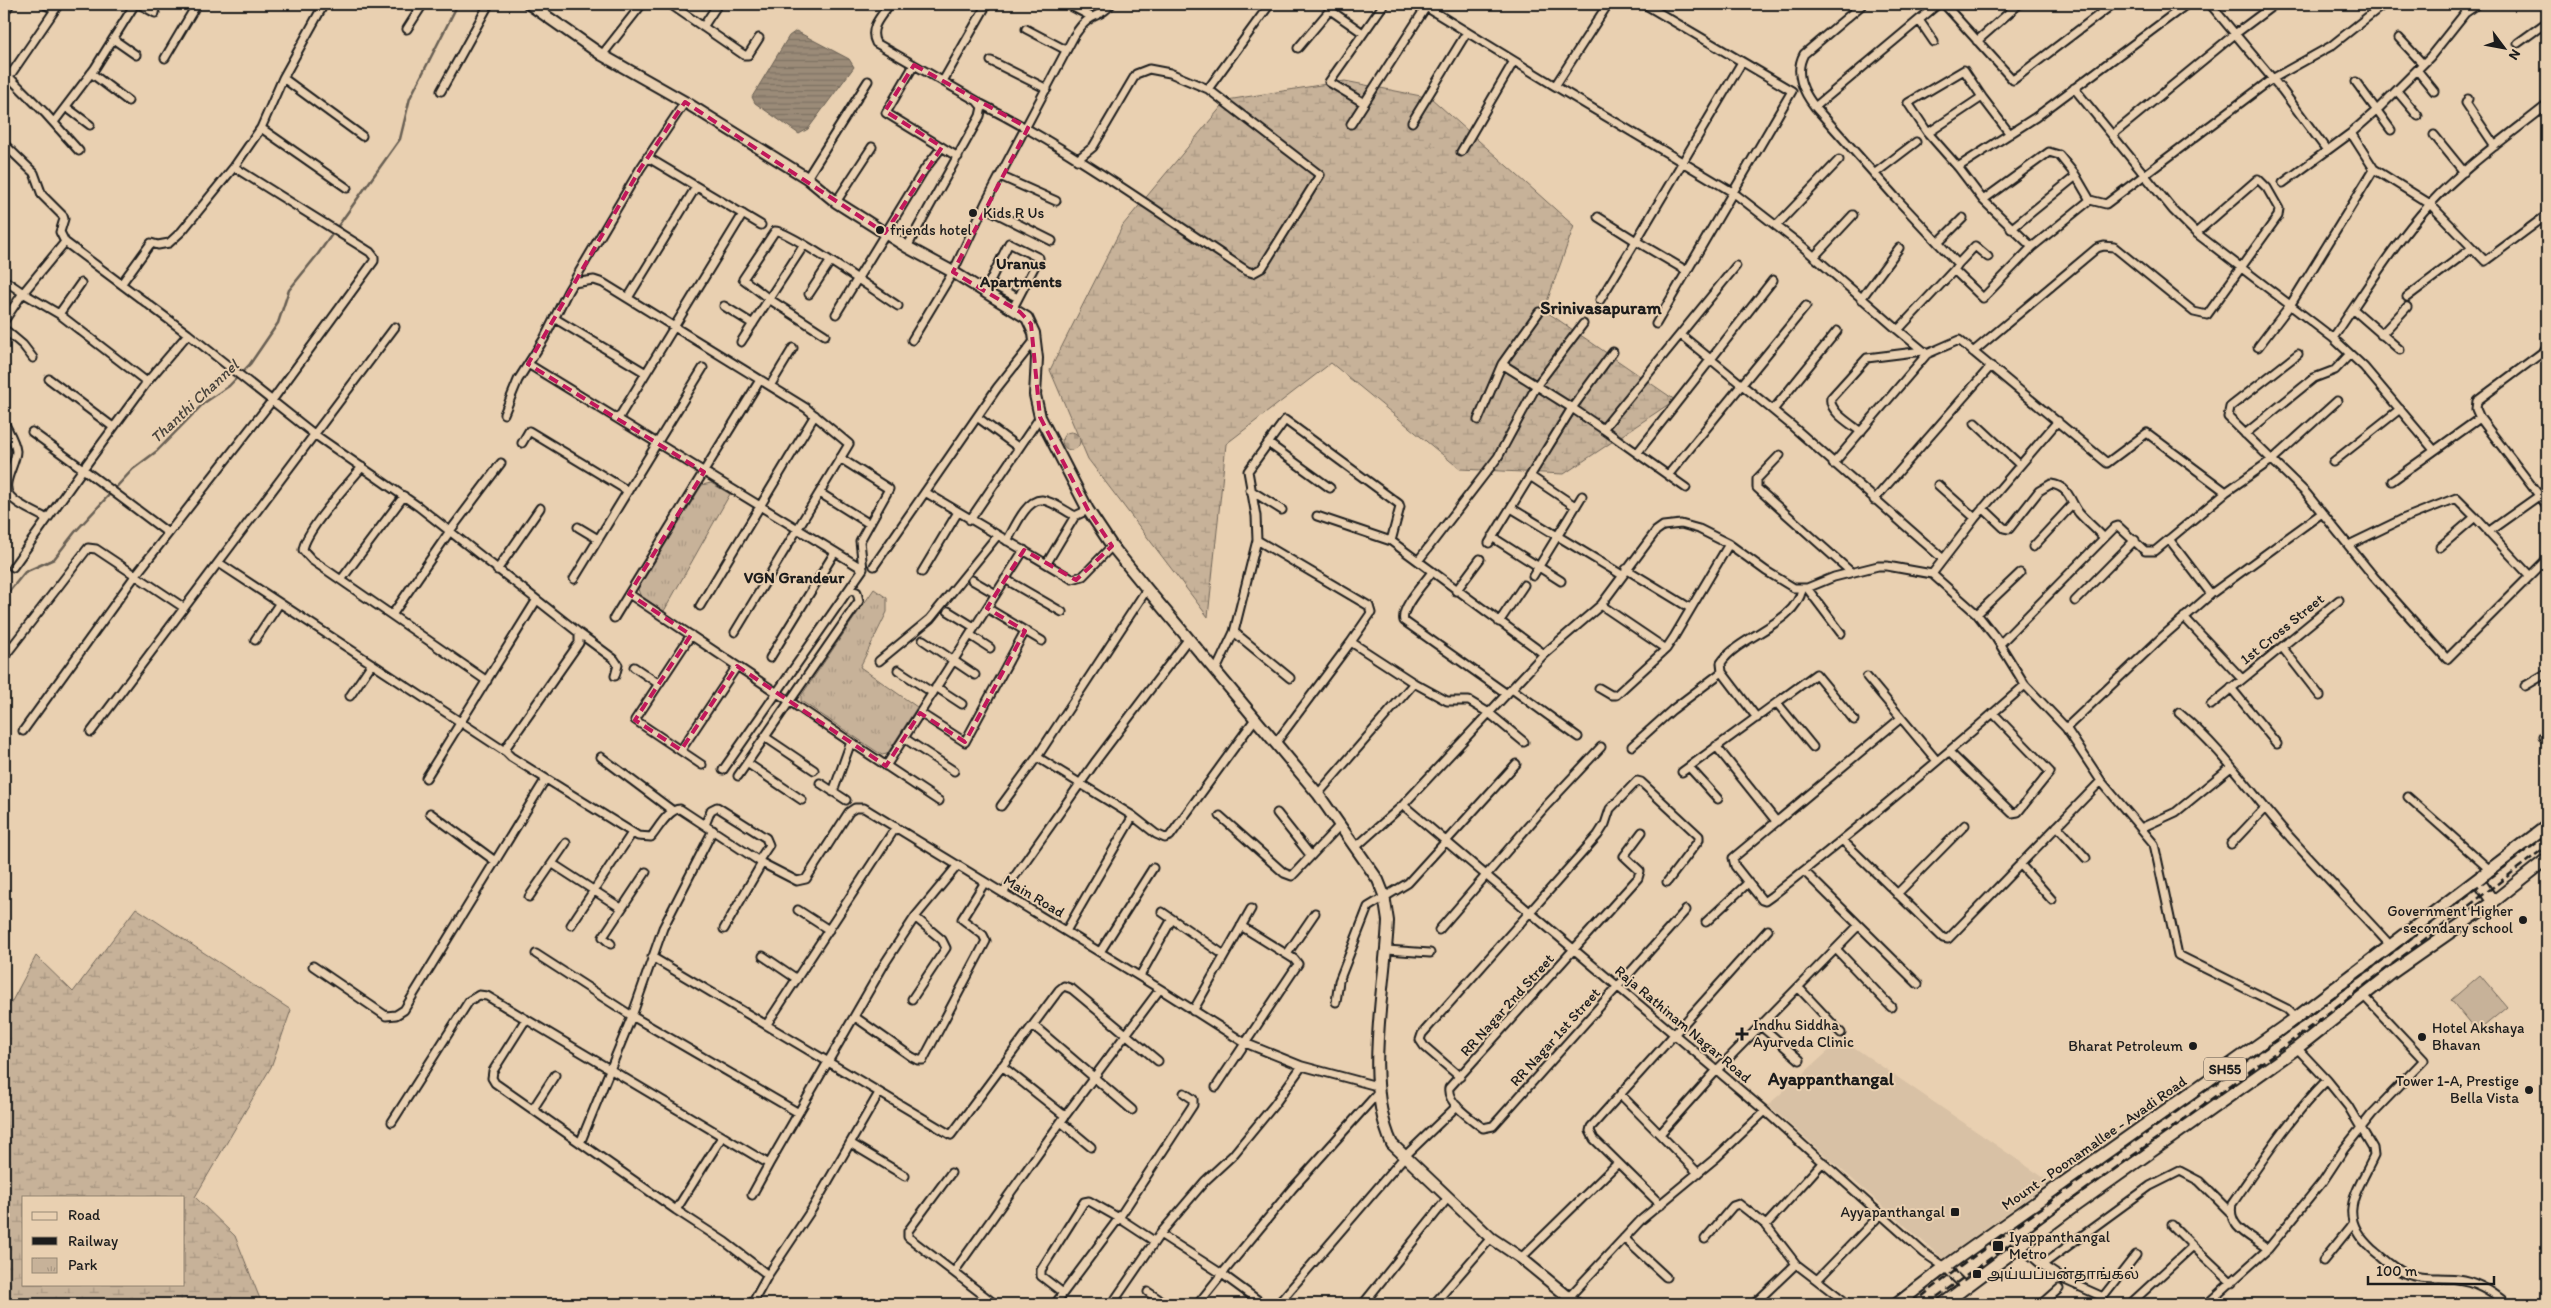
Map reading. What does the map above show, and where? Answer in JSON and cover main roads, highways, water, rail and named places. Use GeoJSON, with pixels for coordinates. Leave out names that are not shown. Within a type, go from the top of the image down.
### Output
{"type":"FeatureCollection","features":[{"type":"Feature","properties":{"kind":"main road","name":"Mount - Poonamallee - Avadi Road"},"geometry":{"type":"LineString","coordinates":[[1897,1304],[1945,1267],[2296,1018],[2547,826]]}},
{"type":"Feature","properties":{"kind":"main road","name":"SH55"},"geometry":{"type":"LineString","coordinates":[[1943,1304],[2020,1246],[2297,1048],[2393,972],[2493,902],[2547,859]]}},
{"type":"Feature","properties":{"kind":"main road"},"geometry":{"type":"LineString","coordinates":[[2478,880],[2493,902]]}},
{"type":"Feature","properties":{"kind":"waterway","name":"Thanthi Channel"},"geometry":{"type":"LineString","coordinates":[[4,598],[25,572],[54,559],[75,532],[133,469],[157,451],[204,403],[229,386],[250,364],[278,323],[289,290],[318,254],[400,139],[410,98],[458,4]]}},
{"type":"Feature","properties":{"kind":"railway"},"geometry":{"type":"LineString","coordinates":[[1912,1304],[1973,1257],[2284,1035],[2547,835]]}},
{"type":"Feature","properties":{"kind":"railway"},"geometry":{"type":"LineString","coordinates":[[1927,1304],[2289,1043],[2547,846]]}},
{"type":"Feature","properties":{"kind":"place","name":"Kids R Us"},"geometry":{"type":"Point","coordinates":[973,213]}},
{"type":"Feature","properties":{"kind":"place","name":"friends hotel"},"geometry":{"type":"Point","coordinates":[880,230]}},
{"type":"Feature","properties":{"kind":"place","name":"Government Higher secondary school"},"geometry":{"type":"Point","coordinates":[2523,920]}},
{"type":"Feature","properties":{"kind":"place","name":"Indhu Siddha Ayurveda Clinic"},"geometry":{"type":"Point","coordinates":[1742,1034]}},
{"type":"Feature","properties":{"kind":"place","name":"Hotel Akshaya Bhavan"},"geometry":{"type":"Point","coordinates":[2422,1037]}},
{"type":"Feature","properties":{"kind":"place","name":"Bharat Petroleum"},"geometry":{"type":"Point","coordinates":[2193,1046]}},
{"type":"Feature","properties":{"kind":"place","name":"Tower 1-A, Prestige Bella Vista"},"geometry":{"type":"Point","coordinates":[2529,1090]}},
{"type":"Feature","properties":{"kind":"place","name":"Ayyapanthangal"},"geometry":{"type":"Point","coordinates":[1955,1212]}},
{"type":"Feature","properties":{"kind":"place","name":"Iyappanthangal Metro"},"geometry":{"type":"Point","coordinates":[1998,1246]}},
{"type":"Feature","properties":{"kind":"place","name":"அய்யப்பன்தாங்கல்"},"geometry":{"type":"Point","coordinates":[1977,1274]}},
{"type":"Feature","properties":{"kind":"district","name":"Uranus Apartments"},"geometry":{"type":"Point","coordinates":[1021,272]}},
{"type":"Feature","properties":{"kind":"district","name":"Srinivasapuram"},"geometry":{"type":"Point","coordinates":[1601,308]}},
{"type":"Feature","properties":{"kind":"district","name":"VGN Grandeur"},"geometry":{"type":"Point","coordinates":[794,577]}},
{"type":"Feature","properties":{"kind":"district","name":"Ayappanthangal"},"geometry":{"type":"Point","coordinates":[1831,1079]}}]}
